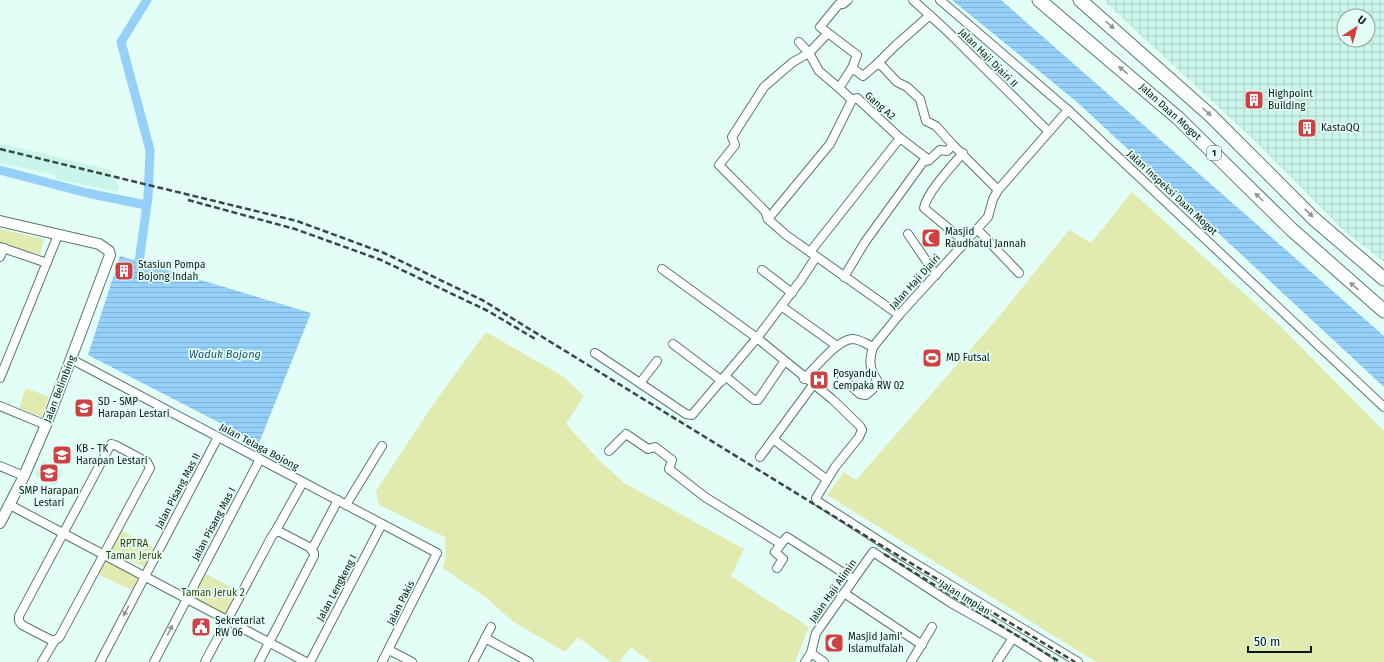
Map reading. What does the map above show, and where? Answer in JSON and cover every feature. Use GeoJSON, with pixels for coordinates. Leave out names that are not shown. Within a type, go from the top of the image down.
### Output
{"type":"FeatureCollection","features":[{"type":"Feature","properties":{"kind":"highway","name":"Jalan Daan Mogot"},"geometry":{"type":"LineString","coordinates":[[1039,0],[1172,113],[1291,229],[1384,311]]}},
{"type":"Feature","properties":{"kind":"highway","name":"1"},"geometry":{"type":"LineString","coordinates":[[1080,0],[1211,116],[1314,219],[1384,280]]}},
{"type":"Feature","properties":{"kind":"street"},"geometry":{"type":"LineString","coordinates":[[839,88],[852,68],[857,55],[827,34],[821,29],[820,25],[835,2],[843,4],[848,0]]}},
{"type":"Feature","properties":{"kind":"street","name":"Jalan Haji Djairi II"},"geometry":{"type":"LineString","coordinates":[[913,0],[1048,131]]}},
{"type":"Feature","properties":{"kind":"street","name":"Jalan Inspeksi Daan Mogot"},"geometry":{"type":"LineString","coordinates":[[940,0],[1068,110],[1384,407]]}},
{"type":"Feature","properties":{"kind":"street"},"geometry":{"type":"LineString","coordinates":[[852,68],[863,76],[930,15]]}},
{"type":"Feature","properties":{"kind":"street"},"geometry":{"type":"LineString","coordinates":[[827,34],[809,53],[793,62],[764,87],[732,137],[735,145],[719,165],[766,211],[768,219],[844,277],[899,315]]}},
{"type":"Feature","properties":{"kind":"street","name":"Gang A2"},"geometry":{"type":"LineString","coordinates":[[799,42],[809,53],[820,71],[852,100],[857,98],[900,138],[928,160]]}},
{"type":"Feature","properties":{"kind":"street"},"geometry":{"type":"LineString","coordinates":[[876,64],[882,66],[897,82],[907,87],[920,99],[926,121],[936,126],[998,190]]}},
{"type":"Feature","properties":{"kind":"street"},"geometry":{"type":"LineString","coordinates":[[768,219],[830,144],[852,100]]}},
{"type":"Feature","properties":{"kind":"street","name":"Jalan Haji Djairi"},"geometry":{"type":"LineString","coordinates":[[872,347],[988,217],[993,199],[998,190],[1048,131],[1068,110]]}},
{"type":"Feature","properties":{"kind":"street"},"geometry":{"type":"LineString","coordinates":[[595,353],[686,414],[692,415],[757,338],[792,293],[813,254],[900,138]]}},
{"type":"Feature","properties":{"kind":"street"},"geometry":{"type":"LineString","coordinates":[[844,277],[865,242],[923,162],[928,160],[940,150],[947,151],[953,145]]}},
{"type":"Feature","properties":{"kind":"street"},"geometry":{"type":"LineString","coordinates":[[963,153],[936,187],[924,208],[965,242]]}},
{"type":"Feature","properties":{"kind":"street"},"geometry":{"type":"LineString","coordinates":[[0,221],[58,235],[0,378]]}},
{"type":"Feature","properties":{"kind":"street"},"geometry":{"type":"LineString","coordinates":[[977,229],[1019,273]]}},
{"type":"Feature","properties":{"kind":"street"},"geometry":{"type":"LineString","coordinates":[[908,234],[936,275]]}},
{"type":"Feature","properties":{"kind":"street","name":"Jalan Belimbing"},"geometry":{"type":"LineString","coordinates":[[0,523],[24,476],[46,425],[108,264],[109,251],[99,244],[58,235]]}},
{"type":"Feature","properties":{"kind":"street"},"geometry":{"type":"LineString","coordinates":[[0,257],[2,248],[47,264]]}},
{"type":"Feature","properties":{"kind":"street"},"geometry":{"type":"LineString","coordinates":[[662,269],[757,338],[858,423],[862,430],[859,437],[826,479],[816,500],[874,539],[1078,662]]}},
{"type":"Feature","properties":{"kind":"street"},"geometry":{"type":"LineString","coordinates":[[762,270],[792,293]]}},
{"type":"Feature","properties":{"kind":"street"},"geometry":{"type":"LineString","coordinates":[[781,306],[837,346]]}},
{"type":"Feature","properties":{"kind":"street"},"geometry":{"type":"LineString","coordinates":[[804,378],[837,346],[851,339],[859,340],[872,347],[869,358],[870,370],[877,380],[873,389],[866,395],[860,394],[842,378]]}},
{"type":"Feature","properties":{"kind":"street"},"geometry":{"type":"LineString","coordinates":[[673,344],[754,400],[758,400],[784,362]]}},
{"type":"Feature","properties":{"kind":"street","name":"Jalan Telaga Bojong"},"geometry":{"type":"LineString","coordinates":[[71,359],[438,554]]}},
{"type":"Feature","properties":{"kind":"street"},"geometry":{"type":"LineString","coordinates":[[640,383],[657,361]]}},
{"type":"Feature","properties":{"kind":"street"},"geometry":{"type":"LineString","coordinates":[[760,457],[813,385]]}},
{"type":"Feature","properties":{"kind":"street"},"geometry":{"type":"LineString","coordinates":[[0,406],[46,425]]}},
{"type":"Feature","properties":{"kind":"street"},"geometry":{"type":"LineString","coordinates":[[608,451],[626,434],[648,449],[655,447],[672,460],[669,469],[705,497],[781,544]]}},
{"type":"Feature","properties":{"kind":"street","name":"Jalan Pisang Mas II"},"geometry":{"type":"LineString","coordinates":[[100,662],[218,437]]}},
{"type":"Feature","properties":{"kind":"street"},"geometry":{"type":"LineString","coordinates":[[773,439],[826,479]]}},
{"type":"Feature","properties":{"kind":"street"},"geometry":{"type":"LineString","coordinates":[[42,662],[55,640],[59,638],[150,468],[147,462],[115,445],[111,444],[18,616],[22,625],[51,640],[55,640]]}},
{"type":"Feature","properties":{"kind":"street"},"geometry":{"type":"LineString","coordinates":[[346,505],[382,446]]}},
{"type":"Feature","properties":{"kind":"street","name":"Jalan Pisang Mas I"},"geometry":{"type":"LineString","coordinates":[[154,662],[186,598],[260,459]]}},
{"type":"Feature","properties":{"kind":"street"},"geometry":{"type":"LineString","coordinates":[[0,466],[24,476]]}},
{"type":"Feature","properties":{"kind":"street"},"geometry":{"type":"LineString","coordinates":[[205,662],[303,482]]}},
{"type":"Feature","properties":{"kind":"street"},"geometry":{"type":"LineString","coordinates":[[259,662],[314,556],[312,549],[338,500]]}},
{"type":"Feature","properties":{"kind":"street"},"geometry":{"type":"LineString","coordinates":[[10,505],[65,529],[105,551],[145,576],[306,662]]}},
{"type":"Feature","properties":{"kind":"street","name":"Jalan Lengkeng I"},"geometry":{"type":"LineString","coordinates":[[310,662],[382,524]]}},
{"type":"Feature","properties":{"kind":"street"},"geometry":{"type":"LineString","coordinates":[[275,532],[280,532],[312,549]]}},
{"type":"Feature","properties":{"kind":"street"},"geometry":{"type":"LineString","coordinates":[[777,568],[783,559],[775,552],[787,537],[853,579]]}},
{"type":"Feature","properties":{"kind":"street"},"geometry":{"type":"LineString","coordinates":[[872,553],[874,539]]}},
{"type":"Feature","properties":{"kind":"street","name":"Jalan Haji Alimin"},"geometry":{"type":"LineString","coordinates":[[805,662],[811,653],[816,633],[872,553]]}},
{"type":"Feature","properties":{"kind":"street","name":"Jalan Impian"},"geometry":{"type":"LineString","coordinates":[[872,553],[951,603],[1013,638],[1050,662]]}},
{"type":"Feature","properties":{"kind":"street","name":"Jalan Pakis"},"geometry":{"type":"LineString","coordinates":[[382,662],[438,554]]}},
{"type":"Feature","properties":{"kind":"street"},"geometry":{"type":"LineString","coordinates":[[844,593],[922,645]]}},
{"type":"Feature","properties":{"kind":"street"},"geometry":{"type":"LineString","coordinates":[[473,662],[491,627]]}},
{"type":"Feature","properties":{"kind":"street"},"geometry":{"type":"LineString","coordinates":[[911,662],[932,627]]}},
{"type":"Feature","properties":{"kind":"street"},"geometry":{"type":"LineString","coordinates":[[485,638],[529,662]]}},
{"type":"Feature","properties":{"kind":"street"},"geometry":{"type":"LineString","coordinates":[[997,662],[1013,638]]}},
{"type":"Feature","properties":{"kind":"street"},"geometry":{"type":"LineString","coordinates":[[389,650],[408,661]]}},
{"type":"Feature","properties":{"kind":"street"},"geometry":{"type":"LineString","coordinates":[[811,653],[824,662]]}},
{"type":"Feature","properties":{"kind":"shaded area"},"geometry":{"type":"Polygon","coordinates":[[[1103,0],[1384,0],[1384,262],[1341,228],[1256,142],[1103,0]]]}},
{"type":"Feature","properties":{"kind":"shaded area"},"geometry":{"type":"Polygon","coordinates":[[[0,143],[111,170],[110,174],[119,186],[118,192],[56,179],[55,175],[0,163],[0,143]]]}},
{"type":"Feature","properties":{"kind":"shaded area","name":"SMP Harapan Lestari"},"geometry":{"type":"Polygon","coordinates":[[[44,460],[63,472],[55,486],[35,475],[44,460]]]}},
{"type":"Feature","properties":{"kind":"green space"},"geometry":{"type":"Polygon","coordinates":[[[1132,192],[1278,324],[1384,431],[1384,662],[1096,662],[827,495],[844,472],[856,480],[996,320],[1069,230],[1091,243],[1132,192]]]}},
{"type":"Feature","properties":{"kind":"green space"},"geometry":{"type":"Polygon","coordinates":[[[0,229],[44,239],[40,254],[0,245],[0,229]]]}},
{"type":"Feature","properties":{"kind":"green space"},"geometry":{"type":"Polygon","coordinates":[[[486,332],[564,377],[584,396],[566,424],[599,460],[624,483],[744,549],[731,576],[809,627],[795,662],[651,662],[631,647],[619,662],[611,662],[578,637],[565,652],[512,621],[488,599],[443,568],[446,553],[445,537],[379,505],[376,491],[434,403],[486,332]]]}},
{"type":"Feature","properties":{"kind":"green space"},"geometry":{"type":"Polygon","coordinates":[[[26,388],[49,397],[42,417],[19,408],[26,388]]]}},
{"type":"Feature","properties":{"kind":"green space","name":"RPTRA Taman Jeruk"},"geometry":{"type":"Polygon","coordinates":[[[120,530],[159,550],[149,570],[110,549],[120,530]]]}},
{"type":"Feature","properties":{"kind":"green space"},"geometry":{"type":"Polygon","coordinates":[[[103,558],[139,576],[132,590],[95,573],[103,558]]]}},
{"type":"Feature","properties":{"kind":"green space","name":"Taman Jeruk 2"},"geometry":{"type":"Polygon","coordinates":[[[201,571],[238,591],[226,615],[189,595],[201,571]]]}},
{"type":"Feature","properties":{"kind":"water"},"geometry":{"type":"Polygon","coordinates":[[[952,0],[1001,0],[1384,336],[1384,387],[1077,102],[952,0]]]}},
{"type":"Feature","properties":{"kind":"water","name":"Waduk Bojong"},"geometry":{"type":"Polygon","coordinates":[[[120,256],[311,313],[259,443],[88,355],[120,256]]]}},
{"type":"Feature","properties":{"kind":"waterway"},"geometry":{"type":"LineString","coordinates":[[139,262],[148,197],[150,150],[121,42],[147,0]]}},
{"type":"Feature","properties":{"kind":"waterway"},"geometry":{"type":"LineString","coordinates":[[0,170],[87,193],[146,205]]}},
{"type":"Feature","properties":{"kind":"railway"},"geometry":{"type":"LineString","coordinates":[[0,149],[297,221],[384,253],[484,301],[874,541],[1075,662]]}},
{"type":"Feature","properties":{"kind":"railway"},"geometry":{"type":"LineString","coordinates":[[188,200],[295,229],[381,260],[488,311],[537,340]]}},
{"type":"Feature","properties":{"kind":"railway"},"geometry":{"type":"LineString","coordinates":[[884,554],[1060,662]]}},
{"type":"Feature","properties":{"kind":"place","name":"Highpoint Building"},"geometry":{"type":"Point","coordinates":[1254,100]}},
{"type":"Feature","properties":{"kind":"place","name":"KastaQQ"},"geometry":{"type":"Point","coordinates":[1307,128]}},
{"type":"Feature","properties":{"kind":"place","name":"Masjid Raudhatul Jannah"},"geometry":{"type":"Point","coordinates":[931,238]}},
{"type":"Feature","properties":{"kind":"place","name":"Stasiun Pompa Bojong Indah"},"geometry":{"type":"Point","coordinates":[124,271]}},
{"type":"Feature","properties":{"kind":"place","name":"MD Futsal"},"geometry":{"type":"Point","coordinates":[932,358]}},
{"type":"Feature","properties":{"kind":"place","name":"Posyandu Cempaka RW 02"},"geometry":{"type":"Point","coordinates":[819,380]}},
{"type":"Feature","properties":{"kind":"place","name":"SD - SMP Harapan Lestari"},"geometry":{"type":"Point","coordinates":[84,408]}},
{"type":"Feature","properties":{"kind":"place","name":"KB - TK Harapan Lestari"},"geometry":{"type":"Point","coordinates":[62,455]}},
{"type":"Feature","properties":{"kind":"place","name":"SMP Harapan Lestari"},"geometry":{"type":"Point","coordinates":[49,473]}},
{"type":"Feature","properties":{"kind":"place","name":"Sekretariat RW 06"},"geometry":{"type":"Point","coordinates":[201,627]}},
{"type":"Feature","properties":{"kind":"place","name":"Masjid Jami' Islamulfalah"},"geometry":{"type":"Point","coordinates":[834,643]}}]}
